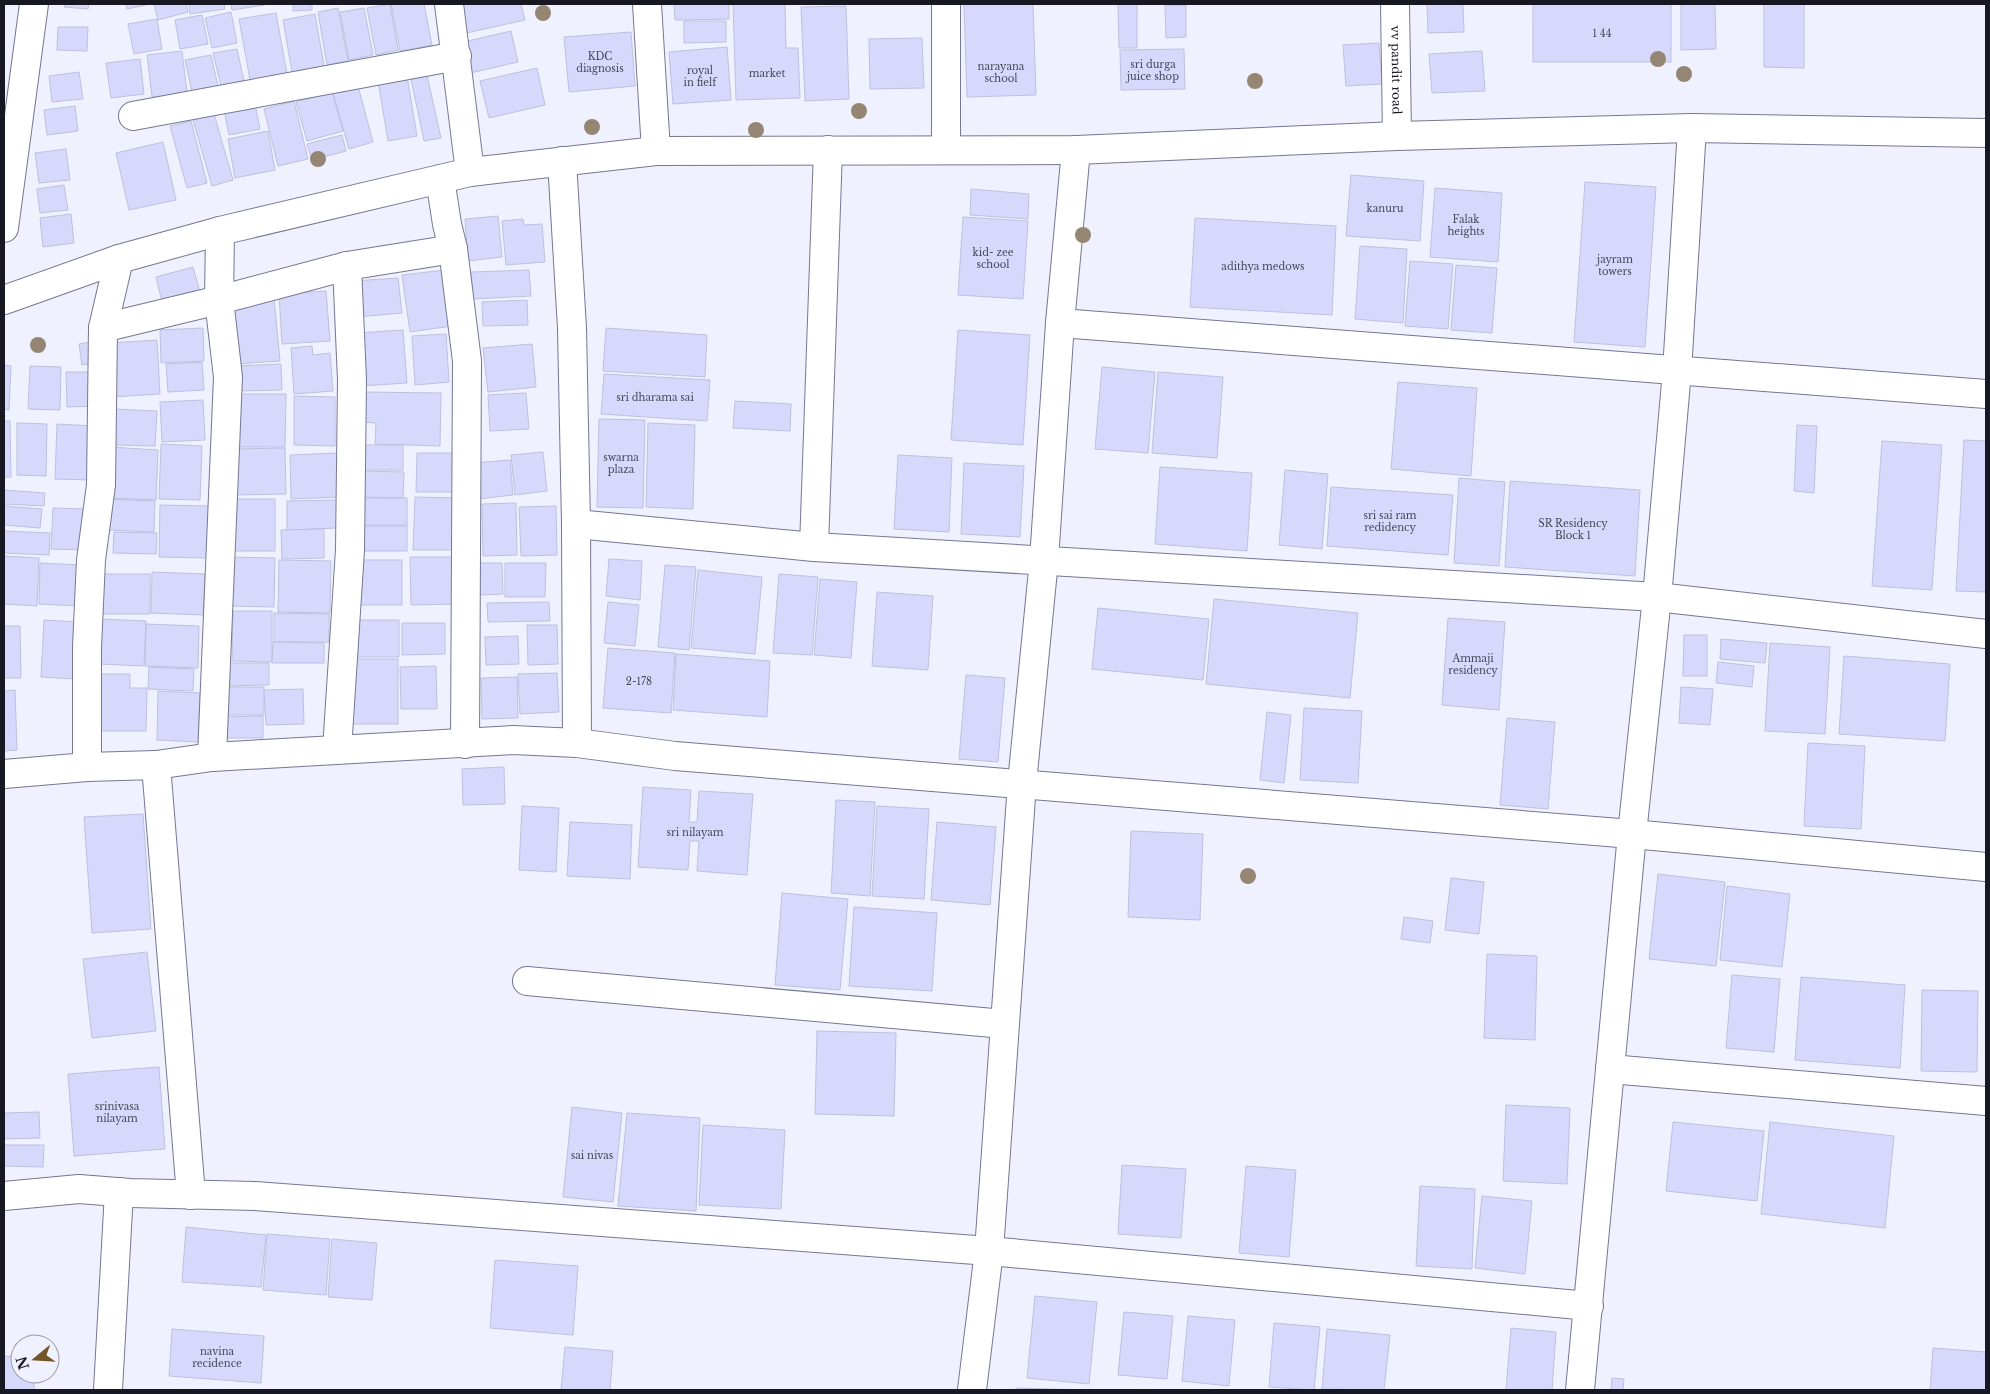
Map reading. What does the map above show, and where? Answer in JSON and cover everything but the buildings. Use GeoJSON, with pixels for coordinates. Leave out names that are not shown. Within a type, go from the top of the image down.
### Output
{"type":"FeatureCollection","features":[{"type":"Feature","properties":{"kind":"street"},"geometry":{"type":"LineString","coordinates":[[4,228],[34,4]]}},
{"type":"Feature","properties":{"kind":"street"},"geometry":{"type":"LineString","coordinates":[[103,328],[347,266],[446,213],[470,172],[449,4]]}},
{"type":"Feature","properties":{"kind":"street"},"geometry":{"type":"LineString","coordinates":[[647,4],[656,151]]}},
{"type":"Feature","properties":{"kind":"street"},"geometry":{"type":"LineString","coordinates":[[946,4],[946,150]]}},
{"type":"Feature","properties":{"kind":"street","name":"vv pandit road"},"geometry":{"type":"LineString","coordinates":[[1395,4],[1397,136]]}},
{"type":"Feature","properties":{"kind":"street"},"geometry":{"type":"LineString","coordinates":[[133,116],[456,56]]}},
{"type":"Feature","properties":{"kind":"street"},"geometry":{"type":"LineString","coordinates":[[470,172],[656,151],[1076,150],[1397,136],[1692,128],[1986,133]]}},
{"type":"Feature","properties":{"kind":"street"},"geometry":{"type":"LineString","coordinates":[[1580,1390],[1632,834],[1657,597],[1677,371],[1692,128]]}},
{"type":"Feature","properties":{"kind":"street"},"geometry":{"type":"LineString","coordinates":[[814,548],[828,150]]}},
{"type":"Feature","properties":{"kind":"street"},"geometry":{"type":"LineString","coordinates":[[972,1390],[989,1251],[1022,783],[1044,560],[1060,323],[1076,150]]}},
{"type":"Feature","properties":{"kind":"street"},"geometry":{"type":"LineString","coordinates":[[562,161],[572,328],[576,524],[577,743]]}},
{"type":"Feature","properties":{"kind":"street"},"geometry":{"type":"LineString","coordinates":[[4,300],[119,259],[220,231],[446,213]]}},
{"type":"Feature","properties":{"kind":"street"},"geometry":{"type":"LineString","coordinates":[[446,213],[467,361],[465,744]]}},
{"type":"Feature","properties":{"kind":"street"},"geometry":{"type":"LineString","coordinates":[[212,757],[228,377],[219,300],[220,231]]}},
{"type":"Feature","properties":{"kind":"street"},"geometry":{"type":"LineString","coordinates":[[87,767],[87,647],[91,560],[100,485],[103,328],[119,259]]}},
{"type":"Feature","properties":{"kind":"street"},"geometry":{"type":"LineString","coordinates":[[337,750],[350,541],[352,380],[347,266]]}},
{"type":"Feature","properties":{"kind":"street"},"geometry":{"type":"LineString","coordinates":[[1060,323],[1986,394]]}},
{"type":"Feature","properties":{"kind":"street"},"geometry":{"type":"LineString","coordinates":[[576,524],[814,548],[1657,597],[1986,634]]}},
{"type":"Feature","properties":{"kind":"street"},"geometry":{"type":"LineString","coordinates":[[4,774],[87,767],[156,765],[212,757],[513,740],[577,743],[675,756],[1632,834],[1986,867]]}},
{"type":"Feature","properties":{"kind":"street"},"geometry":{"type":"LineString","coordinates":[[156,765],[192,1195]]}},
{"type":"Feature","properties":{"kind":"street"},"geometry":{"type":"LineString","coordinates":[[528,981],[1004,1024]]}},
{"type":"Feature","properties":{"kind":"street"},"geometry":{"type":"LineString","coordinates":[[1610,1069],[1986,1101]]}},
{"type":"Feature","properties":{"kind":"street"},"geometry":{"type":"LineString","coordinates":[[4,1196],[79,1189],[192,1195],[255,1196],[989,1251],[1589,1306]]}},
{"type":"Feature","properties":{"kind":"street"},"geometry":{"type":"LineString","coordinates":[[108,1390],[119,1192]]}}]}
